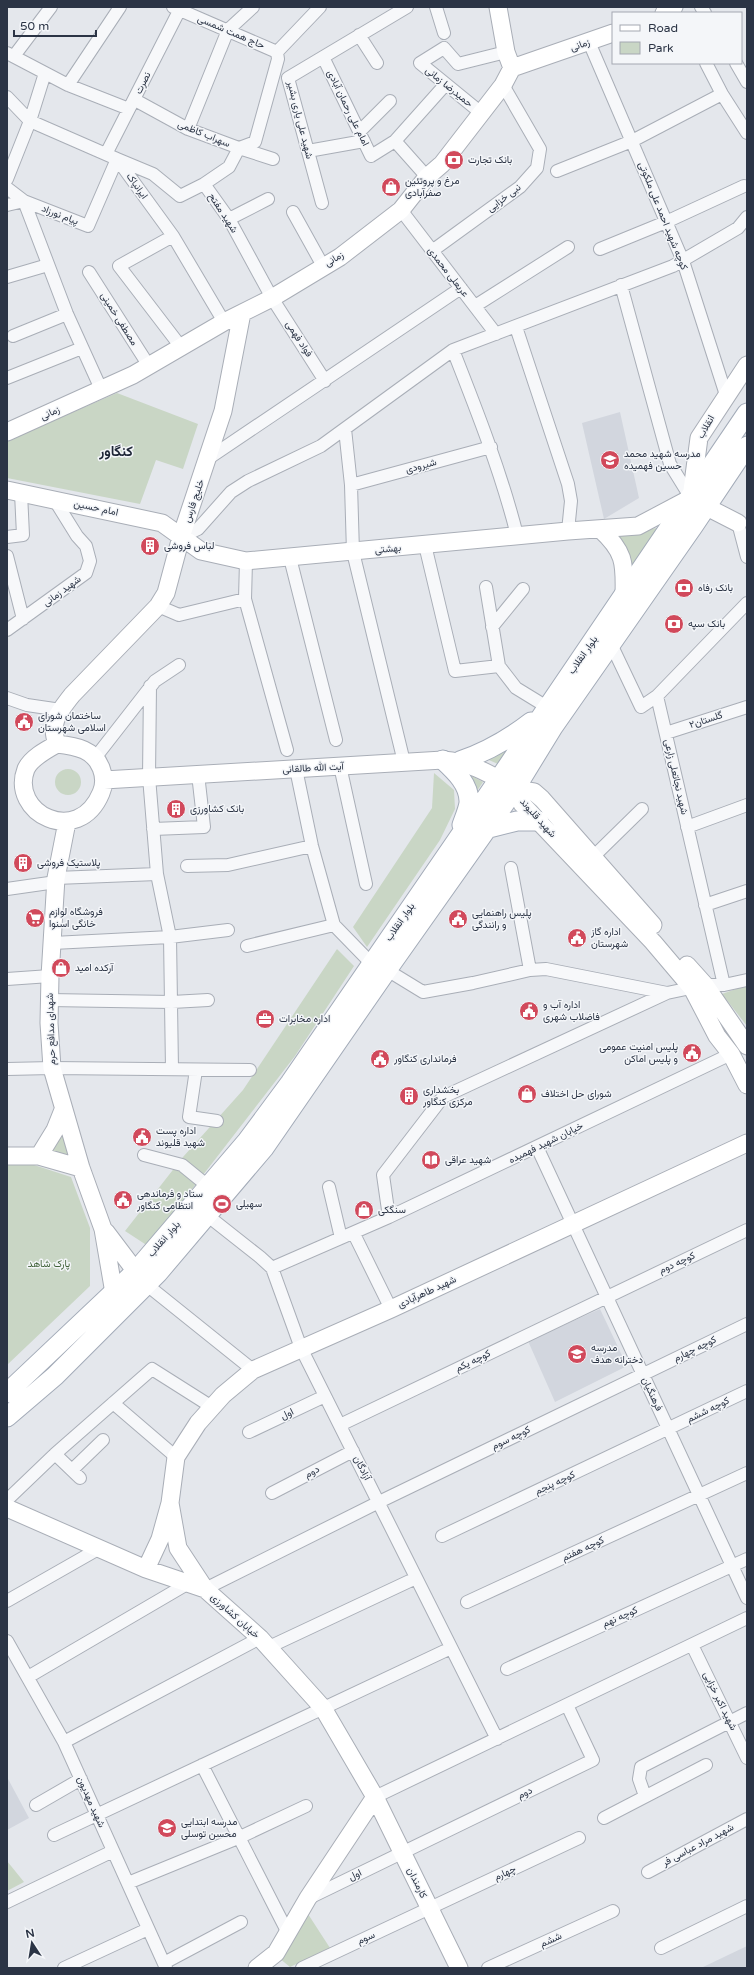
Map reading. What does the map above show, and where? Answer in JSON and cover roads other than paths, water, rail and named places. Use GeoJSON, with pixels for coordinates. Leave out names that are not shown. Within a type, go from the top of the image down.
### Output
{"type":"FeatureCollection","features":[{"type":"Feature","properties":{"kind":"main road","name":"بلوار انقلاب"},"geometry":{"type":"LineString","coordinates":[[141,1278],[209,1187],[247,1141],[515,789],[553,727],[611,644],[698,502],[747,413]]}},
{"type":"Feature","properties":{"kind":"main road","name":"بلوار انقلاب"},"geometry":{"type":"LineString","coordinates":[[7,1417],[55,1376],[120,1300],[141,1278],[208,1216],[264,1148],[457,839],[624,594],[698,502],[747,446]]}},
{"type":"Feature","properties":{"kind":"main road"},"geometry":{"type":"LineString","coordinates":[[457,839],[469,803],[465,786],[451,761],[481,754],[516,734],[545,710]]}},
{"type":"Feature","properties":{"kind":"main road"},"geometry":{"type":"LineString","coordinates":[[485,830],[517,822],[539,821]]}},
{"type":"Feature","properties":{"kind":"main road","name":"بلوار انقلاب"},"geometry":{"type":"LineString","coordinates":[[7,1393],[120,1300]]}},
{"type":"Feature","properties":{"kind":"street"},"geometry":{"type":"LineString","coordinates":[[10,55],[51,7]]}},
{"type":"Feature","properties":{"kind":"street"},"geometry":{"type":"LineString","coordinates":[[68,85],[120,7]]}},
{"type":"Feature","properties":{"kind":"street"},"geometry":{"type":"LineString","coordinates":[[188,129],[228,30],[253,7]]}},
{"type":"Feature","properties":{"kind":"street","name":"حاج همت شمسی"},"geometry":{"type":"LineString","coordinates":[[176,9],[277,52],[320,7]]}},
{"type":"Feature","properties":{"kind":"street","name":"شهید علی یاری بشیر"},"geometry":{"type":"LineString","coordinates":[[322,203],[288,78],[407,7]]}},
{"type":"Feature","properties":{"kind":"street"},"geometry":{"type":"LineString","coordinates":[[436,7],[444,33]]}},
{"type":"Feature","properties":{"kind":"street"},"geometry":{"type":"LineString","coordinates":[[498,7],[506,52],[512,68]]}},
{"type":"Feature","properties":{"kind":"street"},"geometry":{"type":"LineString","coordinates":[[666,12],[675,7]]}},
{"type":"Feature","properties":{"kind":"street","name":"نصرت"},"geometry":{"type":"LineString","coordinates":[[112,157],[132,104],[176,9]]}},
{"type":"Feature","properties":{"kind":"street","name":"زمانی"},"geometry":{"type":"LineString","coordinates":[[7,432],[149,366],[224,322],[272,298],[340,257],[401,210],[427,177],[442,164],[480,112],[503,85],[512,68],[612,33]]}},
{"type":"Feature","properties":{"kind":"street"},"geometry":{"type":"LineString","coordinates":[[359,35],[377,63]]}},
{"type":"Feature","properties":{"kind":"street","name":"کوچه شهید احمد علی ملکوتی"},"geometry":{"type":"LineString","coordinates":[[589,42],[683,261],[726,395]]}},
{"type":"Feature","properties":{"kind":"street","name":"حمیدرضا زمانی"},"geometry":{"type":"LineString","coordinates":[[480,112],[420,63],[444,48],[458,64],[506,52]]}},
{"type":"Feature","properties":{"kind":"street","name":"سهراب کاظمی"},"geometry":{"type":"LineString","coordinates":[[10,55],[68,85],[132,104],[188,129],[239,148],[255,142],[278,59],[277,52]]}},
{"type":"Feature","properties":{"kind":"street","name":"امام علی رحمان آبادی"},"geometry":{"type":"LineString","coordinates":[[324,56],[371,156],[395,141]]}},
{"type":"Feature","properties":{"kind":"street"},"geometry":{"type":"LineString","coordinates":[[707,64],[722,94],[747,133]]}},
{"type":"Feature","properties":{"kind":"street"},"geometry":{"type":"LineString","coordinates":[[737,64],[747,80]]}},
{"type":"Feature","properties":{"kind":"street"},"geometry":{"type":"LineString","coordinates":[[7,179],[12,157],[30,121],[45,73]]}},
{"type":"Feature","properties":{"kind":"street"},"geometry":{"type":"LineString","coordinates":[[427,177],[395,141],[446,85]]}},
{"type":"Feature","properties":{"kind":"street","name":"نبی خزایی"},"geometry":{"type":"LineString","coordinates":[[432,251],[520,187],[537,168],[540,149],[503,85]]}},
{"type":"Feature","properties":{"kind":"street"},"geometry":{"type":"LineString","coordinates":[[557,171],[632,141],[722,94]]}},
{"type":"Feature","properties":{"kind":"street"},"geometry":{"type":"LineString","coordinates":[[7,97],[30,121],[153,174],[180,196],[204,184]]}},
{"type":"Feature","properties":{"kind":"street"},"geometry":{"type":"LineString","coordinates":[[308,152],[362,136],[390,101]]}},
{"type":"Feature","properties":{"kind":"street"},"geometry":{"type":"LineString","coordinates":[[239,148],[273,159]]}},
{"type":"Feature","properties":{"kind":"street","name":"شهید مفتح"},"geometry":{"type":"LineString","coordinates":[[239,148],[229,167],[204,184],[229,219],[272,298]]}},
{"type":"Feature","properties":{"kind":"street","name":"پیام نورزاد"},"geometry":{"type":"LineString","coordinates":[[24,201],[88,226],[112,157]]}},
{"type":"Feature","properties":{"kind":"street","name":"ایرانپاک"},"geometry":{"type":"LineString","coordinates":[[112,157],[173,236],[224,322]]}},
{"type":"Feature","properties":{"kind":"street"},"geometry":{"type":"LineString","coordinates":[[600,249],[666,222],[744,186]]}},
{"type":"Feature","properties":{"kind":"street"},"geometry":{"type":"LineString","coordinates":[[7,188],[24,201],[67,314],[102,389]]}},
{"type":"Feature","properties":{"kind":"street"},"geometry":{"type":"LineString","coordinates":[[229,219],[268,199]]}},
{"type":"Feature","properties":{"kind":"street"},"geometry":{"type":"LineString","coordinates":[[7,205],[24,201]]}},
{"type":"Feature","properties":{"kind":"street","name":"عربعلی محمدی"},"geometry":{"type":"LineString","coordinates":[[401,210],[496,334]]}},
{"type":"Feature","properties":{"kind":"street"},"geometry":{"type":"LineString","coordinates":[[293,212],[323,266]]}},
{"type":"Feature","properties":{"kind":"street"},"geometry":{"type":"LineString","coordinates":[[181,537],[198,529],[231,492],[248,481],[321,446],[453,350],[593,298],[621,285],[683,261],[738,228],[747,218]]}},
{"type":"Feature","properties":{"kind":"street"},"geometry":{"type":"LineString","coordinates":[[173,236],[119,266],[181,347]]}},
{"type":"Feature","properties":{"kind":"street"},"geometry":{"type":"LineString","coordinates":[[475,306],[568,247]]}},
{"type":"Feature","properties":{"kind":"street"},"geometry":{"type":"LineString","coordinates":[[7,277],[48,265]]}},
{"type":"Feature","properties":{"kind":"street","name":"مصطفی خمینی"},"geometry":{"type":"LineString","coordinates":[[89,272],[149,366]]}},
{"type":"Feature","properties":{"kind":"street"},"geometry":{"type":"LineString","coordinates":[[621,285],[670,464],[698,502],[744,523],[747,558]]}},
{"type":"Feature","properties":{"kind":"street"},"geometry":{"type":"LineString","coordinates":[[209,458],[461,288]]}},
{"type":"Feature","properties":{"kind":"street","name":"فواد فهمی"},"geometry":{"type":"LineString","coordinates":[[272,298],[325,380]]}},
{"type":"Feature","properties":{"kind":"street","name":"خلیج فارس"},"geometry":{"type":"LineString","coordinates":[[57,744],[54,736],[54,722],[61,710],[72,695],[158,606],[166,593],[181,537],[209,458],[223,411],[242,313]]}},
{"type":"Feature","properties":{"kind":"street"},"geometry":{"type":"LineString","coordinates":[[14,336],[67,314]]}},
{"type":"Feature","properties":{"kind":"street"},"geometry":{"type":"LineString","coordinates":[[516,327],[568,484],[571,501],[568,531]]}},
{"type":"Feature","properties":{"kind":"street"},"geometry":{"type":"LineString","coordinates":[[7,378],[82,348]]}},
{"type":"Feature","properties":{"kind":"street"},"geometry":{"type":"LineString","coordinates":[[453,350],[491,447],[507,494],[517,535]]}},
{"type":"Feature","properties":{"kind":"street","name":"انقلاب"},"geometry":{"type":"LineString","coordinates":[[698,502],[698,438],[747,365]]}},
{"type":"Feature","properties":{"kind":"street"},"geometry":{"type":"LineString","coordinates":[[345,428],[351,485],[353,552],[404,762]]}},
{"type":"Feature","properties":{"kind":"street","name":"شیرودی"},"geometry":{"type":"LineString","coordinates":[[351,485],[491,447]]}},
{"type":"Feature","properties":{"kind":"street"},"geometry":{"type":"LineString","coordinates":[[7,538],[23,535],[14,491]]}},
{"type":"Feature","properties":{"kind":"street","name":"امام حسین"},"geometry":{"type":"LineString","coordinates":[[14,491],[162,523],[181,537]]}},
{"type":"Feature","properties":{"kind":"street","name":"شهید زمانی"},"geometry":{"type":"LineString","coordinates":[[7,630],[86,573],[90,561],[86,546],[77,536],[54,499]]}},
{"type":"Feature","properties":{"kind":"street","name":"بهشتی"},"geometry":{"type":"LineString","coordinates":[[181,537],[201,551],[246,561],[426,545],[517,535],[638,526],[698,502]]}},
{"type":"Feature","properties":{"kind":"street"},"geometry":{"type":"LineString","coordinates":[[600,529],[618,548],[623,560],[624,594]]}},
{"type":"Feature","properties":{"kind":"street"},"geometry":{"type":"LineString","coordinates":[[426,545],[455,671],[499,666]]}},
{"type":"Feature","properties":{"kind":"street"},"geometry":{"type":"LineString","coordinates":[[7,556],[23,619]]}},
{"type":"Feature","properties":{"kind":"street"},"geometry":{"type":"LineString","coordinates":[[290,558],[336,740]]}},
{"type":"Feature","properties":{"kind":"street"},"geometry":{"type":"LineString","coordinates":[[246,561],[245,599],[287,750]]}},
{"type":"Feature","properties":{"kind":"street"},"geometry":{"type":"LineString","coordinates":[[486,587],[499,666],[516,688],[545,710]]}},
{"type":"Feature","properties":{"kind":"street"},"geometry":{"type":"LineString","coordinates":[[492,627],[523,589]]}},
{"type":"Feature","properties":{"kind":"street"},"geometry":{"type":"LineString","coordinates":[[158,606],[179,615],[245,599]]}},
{"type":"Feature","properties":{"kind":"street"},"geometry":{"type":"LineString","coordinates":[[611,644],[641,707],[657,696],[747,603]]}},
{"type":"Feature","properties":{"kind":"street"},"geometry":{"type":"LineString","coordinates":[[94,758],[150,686],[179,665]]}},
{"type":"Feature","properties":{"kind":"street"},"geometry":{"type":"LineString","coordinates":[[150,686],[149,777],[157,874],[170,937],[172,1069]]}},
{"type":"Feature","properties":{"kind":"street","name":"شهید نجاتعلی زارعی"},"geometry":{"type":"LineString","coordinates":[[657,696],[724,985]]}},
{"type":"Feature","properties":{"kind":"street"},"geometry":{"type":"LineString","coordinates":[[7,698],[27,705],[61,710]]}},
{"type":"Feature","properties":{"kind":"street","name":"گلستان۲"},"geometry":{"type":"LineString","coordinates":[[666,734],[747,707]]}},
{"type":"Feature","properties":{"kind":"street"},"geometry":{"type":"LineString","coordinates":[[57,744],[73,746],[85,750],[94,758],[101,768],[104,780],[102,792],[88,813],[67,822],[57,822],[44,817],[15,786],[27,768],[39,755],[57,744]]}},
{"type":"Feature","properties":{"kind":"street","name":"آیت الله طالقانی"},"geometry":{"type":"LineString","coordinates":[[104,780],[404,762],[451,761],[485,770],[515,789]]}},
{"type":"Feature","properties":{"kind":"street"},"geometry":{"type":"LineString","coordinates":[[340,766],[366,884]]}},
{"type":"Feature","properties":{"kind":"street"},"geometry":{"type":"LineString","coordinates":[[296,769],[312,846],[334,926],[379,966],[423,992],[473,983],[530,970],[546,969],[568,972],[666,993]]}},
{"type":"Feature","properties":{"kind":"street"},"geometry":{"type":"LineString","coordinates":[[153,829],[204,827],[198,774]]}},
{"type":"Feature","properties":{"kind":"street","name":"شهید قلیوند"},"geometry":{"type":"LineString","coordinates":[[515,789],[522,804],[653,942],[698,986],[717,1036],[731,1054],[747,1085]]}},
{"type":"Feature","properties":{"kind":"street","name":"شهید قلیوند"},"geometry":{"type":"LineString","coordinates":[[515,789],[534,792],[593,857],[747,1046]]}},
{"type":"Feature","properties":{"kind":"street"},"geometry":{"type":"LineString","coordinates":[[687,827],[747,805]]}},
{"type":"Feature","properties":{"kind":"street"},"geometry":{"type":"LineString","coordinates":[[593,857],[642,809]]}},
{"type":"Feature","properties":{"kind":"street","name":"شهدای مدافع حرم"},"geometry":{"type":"LineString","coordinates":[[67,822],[56,880],[50,976],[49,1000],[52,1068],[81,1168],[103,1229]]}},
{"type":"Feature","properties":{"kind":"street"},"geometry":{"type":"LineString","coordinates":[[187,866],[228,865],[312,846]]}},
{"type":"Feature","properties":{"kind":"street"},"geometry":{"type":"LineString","coordinates":[[511,868],[530,970]]}},
{"type":"Feature","properties":{"kind":"street"},"geometry":{"type":"LineString","coordinates":[[7,889],[56,880],[157,874]]}},
{"type":"Feature","properties":{"kind":"street"},"geometry":{"type":"LineString","coordinates":[[705,905],[747,891]]}},
{"type":"Feature","properties":{"kind":"street"},"geometry":{"type":"LineString","coordinates":[[247,946],[334,926]]}},
{"type":"Feature","properties":{"kind":"street"},"geometry":{"type":"LineString","coordinates":[[53,943],[170,937],[228,930]]}},
{"type":"Feature","properties":{"kind":"street"},"geometry":{"type":"LineString","coordinates":[[7,979],[50,976]]}},
{"type":"Feature","properties":{"kind":"street"},"geometry":{"type":"LineString","coordinates":[[389,1217],[382,1175],[443,1098],[666,993],[698,986],[724,985],[747,980]]}},
{"type":"Feature","properties":{"kind":"street"},"geometry":{"type":"LineString","coordinates":[[49,1000],[172,1002],[208,1000]]}},
{"type":"Feature","properties":{"kind":"street"},"geometry":{"type":"LineString","coordinates":[[731,1054],[747,1050]]}},
{"type":"Feature","properties":{"kind":"street","name":"خیابان شهید فهمیده"},"geometry":{"type":"LineString","coordinates":[[272,1268],[341,1238],[354,1234],[731,1054]]}},
{"type":"Feature","properties":{"kind":"street"},"geometry":{"type":"LineString","coordinates":[[7,1069],[250,1070]]}},
{"type":"Feature","properties":{"kind":"street"},"geometry":{"type":"LineString","coordinates":[[196,1070],[189,1116],[217,1121]]}},
{"type":"Feature","properties":{"kind":"street"},"geometry":{"type":"LineString","coordinates":[[39,1156],[55,1130],[63,1110]]}},
{"type":"Feature","properties":{"kind":"street","name":"شهید طاهرآبادی"},"geometry":{"type":"LineString","coordinates":[[170,1503],[176,1457],[198,1423],[212,1407],[223,1395],[253,1370],[390,1309],[747,1143]]}},
{"type":"Feature","properties":{"kind":"street","name":"فرهنگیان"},"geometry":{"type":"LineString","coordinates":[[537,1147],[747,1598]]}},
{"type":"Feature","properties":{"kind":"street"},"geometry":{"type":"LineString","coordinates":[[144,1155],[182,1165],[209,1187]]}},
{"type":"Feature","properties":{"kind":"street"},"geometry":{"type":"LineString","coordinates":[[7,1156],[39,1156],[81,1168]]}},
{"type":"Feature","properties":{"kind":"street"},"geometry":{"type":"LineString","coordinates":[[330,1187],[341,1238]]}},
{"type":"Feature","properties":{"kind":"street","name":"آزادگان"},"geometry":{"type":"LineString","coordinates":[[208,1216],[272,1268],[302,1348],[496,1739]]}},
{"type":"Feature","properties":{"kind":"street"},"geometry":{"type":"LineString","coordinates":[[103,1229],[141,1278],[253,1370]]}},
{"type":"Feature","properties":{"kind":"street"},"geometry":{"type":"LineString","coordinates":[[103,1229],[120,1300]]}},
{"type":"Feature","properties":{"kind":"street","name":"کوچه دوم"},"geometry":{"type":"LineString","coordinates":[[607,1297],[747,1230]]}},
{"type":"Feature","properties":{"kind":"street"},"geometry":{"type":"LineString","coordinates":[[354,1234],[390,1309]]}},
{"type":"Feature","properties":{"kind":"street","name":"کوچه یکم"},"geometry":{"type":"LineString","coordinates":[[340,1425],[607,1297]]}},
{"type":"Feature","properties":{"kind":"street","name":"کوچه چهارم"},"geometry":{"type":"LineString","coordinates":[[643,1374],[747,1324]]}},
{"type":"Feature","properties":{"kind":"street"},"geometry":{"type":"LineString","coordinates":[[7,1500],[55,1454],[152,1369],[212,1407]]}},
{"type":"Feature","properties":{"kind":"street","name":"کوچه سوم"},"geometry":{"type":"LineString","coordinates":[[205,1589],[379,1502],[643,1374]]}},
{"type":"Feature","properties":{"kind":"street","name":"کوچه ششم"},"geometry":{"type":"LineString","coordinates":[[668,1429],[747,1392]]}},
{"type":"Feature","properties":{"kind":"street","name":"اول"},"geometry":{"type":"LineString","coordinates":[[249,1432],[325,1396]]}},
{"type":"Feature","properties":{"kind":"street"},"geometry":{"type":"LineString","coordinates":[[113,1403],[176,1457]]}},
{"type":"Feature","properties":{"kind":"street","name":"کوچه پنجم"},"geometry":{"type":"LineString","coordinates":[[442,1536],[668,1429]]}},
{"type":"Feature","properties":{"kind":"street"},"geometry":{"type":"LineString","coordinates":[[55,1454],[76,1474],[103,1440]]}},
{"type":"Feature","properties":{"kind":"street","name":"دوم"},"geometry":{"type":"LineString","coordinates":[[272,1493],[353,1451]]}},
{"type":"Feature","properties":{"kind":"street","name":"کوچه هفتم"},"geometry":{"type":"LineString","coordinates":[[467,1602],[700,1496],[747,1473]]}},
{"type":"Feature","properties":{"kind":"street"},"geometry":{"type":"LineString","coordinates":[[146,1569],[160,1539],[170,1503]]}},
{"type":"Feature","properties":{"kind":"street"},"geometry":{"type":"LineString","coordinates":[[170,1503],[178,1548],[205,1589]]}},
{"type":"Feature","properties":{"kind":"street","name":"خیابان کشاورزی"},"geometry":{"type":"LineString","coordinates":[[7,1508],[146,1569],[205,1589],[264,1642],[323,1708],[375,1797]]}},
{"type":"Feature","properties":{"kind":"street"},"geometry":{"type":"LineString","coordinates":[[7,1601],[100,1548]]}},
{"type":"Feature","properties":{"kind":"street","name":"کوچه نهم"},"geometry":{"type":"LineString","coordinates":[[507,1668],[747,1559]]}},
{"type":"Feature","properties":{"kind":"street"},"geometry":{"type":"LineString","coordinates":[[64,1742],[264,1642],[416,1578]]}},
{"type":"Feature","properties":{"kind":"street"},"geometry":{"type":"LineString","coordinates":[[28,1678],[187,1584]]}},
{"type":"Feature","properties":{"kind":"street"},"geometry":{"type":"LineString","coordinates":[[257,1968],[276,1953],[308,1898],[375,1797],[747,1618]]}},
{"type":"Feature","properties":{"kind":"street","name":"شهید مهدیون"},"geometry":{"type":"LineString","coordinates":[[7,1641],[64,1742],[165,1966]]}},
{"type":"Feature","properties":{"kind":"street","name":"شهید اکبر خزایی"},"geometry":{"type":"LineString","coordinates":[[692,1645],[747,1758]]}},
{"type":"Feature","properties":{"kind":"street"},"geometry":{"type":"LineString","coordinates":[[54,1834],[451,1648]]}},
{"type":"Feature","properties":{"kind":"street","name":"دوم"},"geometry":{"type":"LineString","coordinates":[[402,1852],[594,1760],[567,1705]]}},
{"type":"Feature","properties":{"kind":"street"},"geometry":{"type":"LineString","coordinates":[[645,1796],[639,1779],[641,1767],[747,1713]]}},
{"type":"Feature","properties":{"kind":"street"},"geometry":{"type":"LineString","coordinates":[[202,1764],[238,1838],[288,1933]]}},
{"type":"Feature","properties":{"kind":"street"},"geometry":{"type":"LineString","coordinates":[[604,1818],[706,1765]]}},
{"type":"Feature","properties":{"kind":"street"},"geometry":{"type":"LineString","coordinates":[[36,1805],[81,1779]]}},
{"type":"Feature","properties":{"kind":"street","name":"کارمندان"},"geometry":{"type":"LineString","coordinates":[[375,1797],[459,1968]]}},
{"type":"Feature","properties":{"kind":"street"},"geometry":{"type":"LineString","coordinates":[[128,1883],[238,1838],[306,1806]]}},
{"type":"Feature","properties":{"kind":"street","name":"شهید مراد عباسی فر"},"geometry":{"type":"LineString","coordinates":[[648,1872],[747,1819]]}},
{"type":"Feature","properties":{"kind":"street","name":"چهارم"},"geometry":{"type":"LineString","coordinates":[[430,1909],[579,1838]]}},
{"type":"Feature","properties":{"kind":"street"},"geometry":{"type":"LineString","coordinates":[[7,1902],[114,1851]]}},
{"type":"Feature","properties":{"kind":"street","name":"اول"},"geometry":{"type":"LineString","coordinates":[[308,1898],[402,1852]]}},
{"type":"Feature","properties":{"kind":"street"},"geometry":{"type":"LineString","coordinates":[[661,1948],[747,1906]]}},
{"type":"Feature","properties":{"kind":"street","name":"سوم"},"geometry":{"type":"LineString","coordinates":[[302,1968],[430,1909]]}},
{"type":"Feature","properties":{"kind":"street","name":"ششم"},"geometry":{"type":"LineString","coordinates":[[488,1968],[613,1911]]}},
{"type":"Feature","properties":{"kind":"street"},"geometry":{"type":"LineString","coordinates":[[165,1966],[241,1922]]}},
{"type":"Feature","properties":{"kind":"street"},"geometry":{"type":"LineString","coordinates":[[64,1968],[148,1929]]}},
{"type":"Feature","properties":{"kind":"place","name":"بانک تجارت"},"geometry":{"type":"Point","coordinates":[454,160]}},
{"type":"Feature","properties":{"kind":"place","name":"مرغ و پروتئین صفرآبادی"},"geometry":{"type":"Point","coordinates":[391,187]}},
{"type":"Feature","properties":{"kind":"place","name":"مدرسه شهید محمد حسین فهمیده"},"geometry":{"type":"Point","coordinates":[610,460]}},
{"type":"Feature","properties":{"kind":"place","name":"لباس فروشی"},"geometry":{"type":"Point","coordinates":[150,546]}},
{"type":"Feature","properties":{"kind":"place","name":"بانک رفاه"},"geometry":{"type":"Point","coordinates":[684,588]}},
{"type":"Feature","properties":{"kind":"place","name":"بانک سپه"},"geometry":{"type":"Point","coordinates":[674,624]}},
{"type":"Feature","properties":{"kind":"place","name":"ساختمان شورای اسلامی شهرستان"},"geometry":{"type":"Point","coordinates":[24,722]}},
{"type":"Feature","properties":{"kind":"place","name":"بانک کشاورزی"},"geometry":{"type":"Point","coordinates":[176,809]}},
{"type":"Feature","properties":{"kind":"place","name":"پلاستیک فروشی"},"geometry":{"type":"Point","coordinates":[23,863]}},
{"type":"Feature","properties":{"kind":"place","name":"فروشگاه لوازم خانگی اسنوا"},"geometry":{"type":"Point","coordinates":[35,918]}},
{"type":"Feature","properties":{"kind":"place","name":"پلیس راهنمایی و رانندگی"},"geometry":{"type":"Point","coordinates":[458,919]}},
{"type":"Feature","properties":{"kind":"place","name":"اداره گاز شهرستان"},"geometry":{"type":"Point","coordinates":[577,938]}},
{"type":"Feature","properties":{"kind":"place","name":"آرکده امید"},"geometry":{"type":"Point","coordinates":[61,968]}},
{"type":"Feature","properties":{"kind":"place","name":"اداره آب و فاضلاب شهری"},"geometry":{"type":"Point","coordinates":[529,1011]}},
{"type":"Feature","properties":{"kind":"place","name":"اداره مخابرات"},"geometry":{"type":"Point","coordinates":[265,1019]}},
{"type":"Feature","properties":{"kind":"place","name":"پلیس امنیت عمومی و پلیس اماکن"},"geometry":{"type":"Point","coordinates":[692,1053]}},
{"type":"Feature","properties":{"kind":"place","name":"فرمانداری کنگاور"},"geometry":{"type":"Point","coordinates":[380,1059]}},
{"type":"Feature","properties":{"kind":"place","name":"شورای حل اختلاف"},"geometry":{"type":"Point","coordinates":[527,1094]}},
{"type":"Feature","properties":{"kind":"place","name":"بخشداری مرکزی کنگاور"},"geometry":{"type":"Point","coordinates":[409,1096]}},
{"type":"Feature","properties":{"kind":"place","name":"اداره پست شهید قلیوند"},"geometry":{"type":"Point","coordinates":[142,1137]}},
{"type":"Feature","properties":{"kind":"place","name":"شهید عراقی"},"geometry":{"type":"Point","coordinates":[431,1160]}},
{"type":"Feature","properties":{"kind":"place","name":"ستاد و فرماندهی انتظامی کنگاور"},"geometry":{"type":"Point","coordinates":[123,1200]}},
{"type":"Feature","properties":{"kind":"place","name":"سهیلی"},"geometry":{"type":"Point","coordinates":[222,1204]}},
{"type":"Feature","properties":{"kind":"place","name":"سنگکی"},"geometry":{"type":"Point","coordinates":[364,1210]}},
{"type":"Feature","properties":{"kind":"place","name":"مدرسه دخترانه هدف"},"geometry":{"type":"Point","coordinates":[577,1354]}},
{"type":"Feature","properties":{"kind":"place","name":"مدرسه ابتدایی محسن توسلی"},"geometry":{"type":"Point","coordinates":[167,1828]}},
{"type":"Feature","properties":{"kind":"district","name":"کنگاور"},"geometry":{"type":"Point","coordinates":[116,451]}},
{"type":"Feature","properties":{"kind":"park label","name":"پارک شاهد"},"geometry":{"type":"Point","coordinates":[49,1264]}}]}
